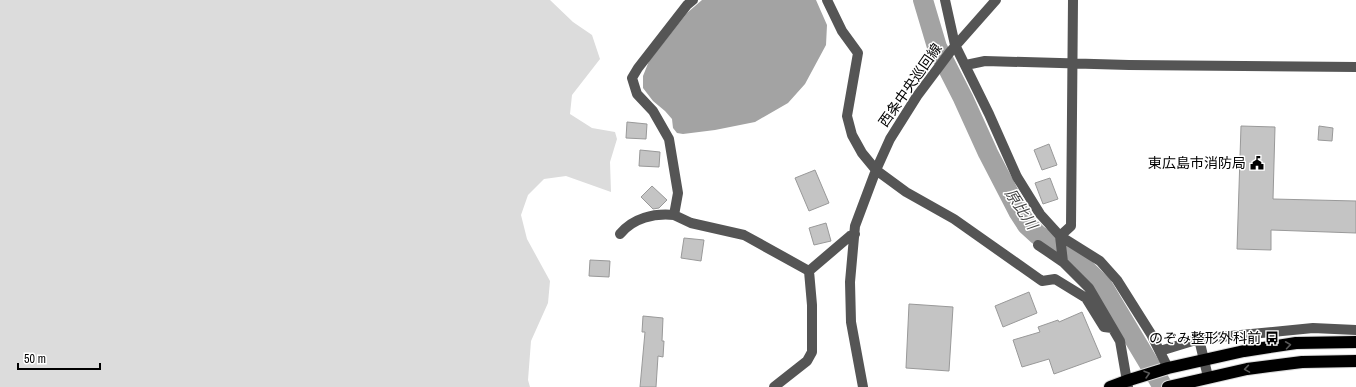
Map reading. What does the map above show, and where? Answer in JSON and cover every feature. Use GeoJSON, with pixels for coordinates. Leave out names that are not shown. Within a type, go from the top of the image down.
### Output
{"type":"FeatureCollection","features":[{"type":"Feature","properties":{"kind":"highway"},"geometry":{"type":"LineString","coordinates":[[1110,387],[1126,384],[1168,368],[1244,351],[1296,343],[1356,342]]}},
{"type":"Feature","properties":{"kind":"highway"},"geometry":{"type":"LineString","coordinates":[[1174,386],[1247,369],[1302,362],[1356,361]]}},
{"type":"Feature","properties":{"kind":"street"},"geometry":{"type":"LineString","coordinates":[[827,0],[842,31],[858,53],[847,116],[852,135],[862,153],[876,170],[906,192],[954,219],[1042,281],[1055,279],[1086,298],[1104,327],[1112,328]]}},
{"type":"Feature","properties":{"kind":"street"},"geometry":{"type":"LineString","coordinates":[[945,0],[953,48],[966,65],[1017,177],[1040,214],[1060,236],[1100,261],[1117,280],[1160,351],[1168,368]]}},
{"type":"Feature","properties":{"kind":"street","name":"西条中央巡回線"},"geometry":{"type":"LineString","coordinates":[[863,387],[851,322],[850,282],[855,226],[876,170],[890,139],[917,96],[953,48],[996,0]]}},
{"type":"Feature","properties":{"kind":"street"},"geometry":{"type":"LineString","coordinates":[[1060,236],[1071,226],[1073,0]]}},
{"type":"Feature","properties":{"kind":"street"},"geometry":{"type":"LineString","coordinates":[[674,214],[678,193],[669,139],[653,111],[637,94],[632,78],[687,2]]}},
{"type":"Feature","properties":{"kind":"street"},"geometry":{"type":"LineString","coordinates":[[966,65],[985,60],[1073,63],[1356,67]]}},
{"type":"Feature","properties":{"kind":"street"},"geometry":{"type":"LineString","coordinates":[[620,234],[624,229],[642,218],[663,214],[674,214],[691,222],[744,235],[809,271]]}},
{"type":"Feature","properties":{"kind":"street"},"geometry":{"type":"LineString","coordinates":[[809,271],[850,236],[855,234]]}},
{"type":"Feature","properties":{"kind":"street"},"geometry":{"type":"LineString","coordinates":[[1060,236],[1063,262]]}},
{"type":"Feature","properties":{"kind":"street"},"geometry":{"type":"LineString","coordinates":[[1038,245],[1063,262],[1089,288],[1120,341],[1126,384]]}},
{"type":"Feature","properties":{"kind":"street"},"geometry":{"type":"LineString","coordinates":[[774,387],[807,361],[812,352],[812,305],[809,271]]}},
{"type":"Feature","properties":{"kind":"street"},"geometry":{"type":"LineString","coordinates":[[1160,351],[1199,340],[1313,328],[1356,330]]}},
{"type":"Feature","properties":{"kind":"street"},"geometry":{"type":"LineString","coordinates":[[1199,340],[1208,377]]}},
{"type":"Feature","properties":{"kind":"shaded area"},"geometry":{"type":"Polygon","coordinates":[[[0,0],[550,0],[573,22],[592,35],[600,59],[572,95],[570,114],[592,128],[615,132],[617,139],[610,162],[611,192],[566,176],[544,179],[528,195],[521,215],[527,239],[550,281],[548,303],[531,341],[528,380],[530,387],[0,387],[0,0]]]}},
{"type":"Feature","properties":{"kind":"shaded area"},"geometry":{"type":"Polygon","coordinates":[[[702,0],[816,0],[827,25],[826,45],[805,84],[788,103],[755,122],[715,130],[683,134],[677,133],[673,128],[672,119],[653,101],[643,88],[643,76],[649,61],[687,13],[702,0]]]}},
{"type":"Feature","properties":{"kind":"building"},"geometry":{"type":"Polygon","coordinates":[[[627,122],[647,124],[646,139],[626,138],[627,122]]]}},
{"type":"Feature","properties":{"kind":"building","name":"東広島市消防局"},"geometry":{"type":"Polygon","coordinates":[[[1241,126],[1275,127],[1273,199],[1356,201],[1356,233],[1271,230],[1271,250],[1237,249],[1241,126]]]}},
{"type":"Feature","properties":{"kind":"building"},"geometry":{"type":"Polygon","coordinates":[[[1319,126],[1333,128],[1332,141],[1318,140],[1319,126]]]}},
{"type":"Feature","properties":{"kind":"building"},"geometry":{"type":"Polygon","coordinates":[[[1049,144],[1057,165],[1042,170],[1034,150],[1049,144]]]}},
{"type":"Feature","properties":{"kind":"building"},"geometry":{"type":"Polygon","coordinates":[[[640,150],[660,152],[659,167],[639,166],[640,150]]]}},
{"type":"Feature","properties":{"kind":"building"},"geometry":{"type":"Polygon","coordinates":[[[815,170],[829,203],[809,211],[795,178],[815,170]]]}},
{"type":"Feature","properties":{"kind":"building"},"geometry":{"type":"Polygon","coordinates":[[[1050,178],[1058,199],[1043,204],[1035,183],[1050,178]]]}},
{"type":"Feature","properties":{"kind":"building"},"geometry":{"type":"Polygon","coordinates":[[[652,186],[667,200],[659,208],[653,209],[641,197],[652,186]]]}},
{"type":"Feature","properties":{"kind":"building"},"geometry":{"type":"Polygon","coordinates":[[[826,223],[831,241],[814,245],[809,228],[826,223]]]}},
{"type":"Feature","properties":{"kind":"building"},"geometry":{"type":"Polygon","coordinates":[[[684,238],[704,240],[701,261],[681,258],[684,238]]]}},
{"type":"Feature","properties":{"kind":"building"},"geometry":{"type":"Polygon","coordinates":[[[590,260],[610,261],[609,277],[589,276],[590,260]]]}},
{"type":"Feature","properties":{"kind":"building"},"geometry":{"type":"Polygon","coordinates":[[[1029,292],[1037,313],[1003,327],[995,306],[1029,292]]]}},
{"type":"Feature","properties":{"kind":"building"},"geometry":{"type":"Polygon","coordinates":[[[909,304],[953,307],[949,371],[906,368],[909,304]]]}},
{"type":"Feature","properties":{"kind":"building"},"geometry":{"type":"Polygon","coordinates":[[[1082,312],[1101,357],[1054,374],[1049,359],[1022,367],[1013,340],[1040,332],[1038,327],[1058,320],[1059,322],[1082,312]]]}},
{"type":"Feature","properties":{"kind":"building"},"geometry":{"type":"Polygon","coordinates":[[[643,316],[663,318],[663,357],[658,356],[656,387],[640,387],[645,332],[642,332],[643,316]]]}},
{"type":"Feature","properties":{"kind":"waterway","name":"原比川"},"geometry":{"type":"LineString","coordinates":[[923,0],[937,47],[963,98],[988,153],[1018,211],[1027,225],[1038,235],[1073,257],[1102,285],[1163,387]]}},
{"type":"Feature","properties":{"kind":"place","name":"東広島市消防局"},"geometry":{"type":"Point","coordinates":[1257,163]}},
{"type":"Feature","properties":{"kind":"place","name":"のぞみ整形外科前"},"geometry":{"type":"Point","coordinates":[1272,338]}}]}
